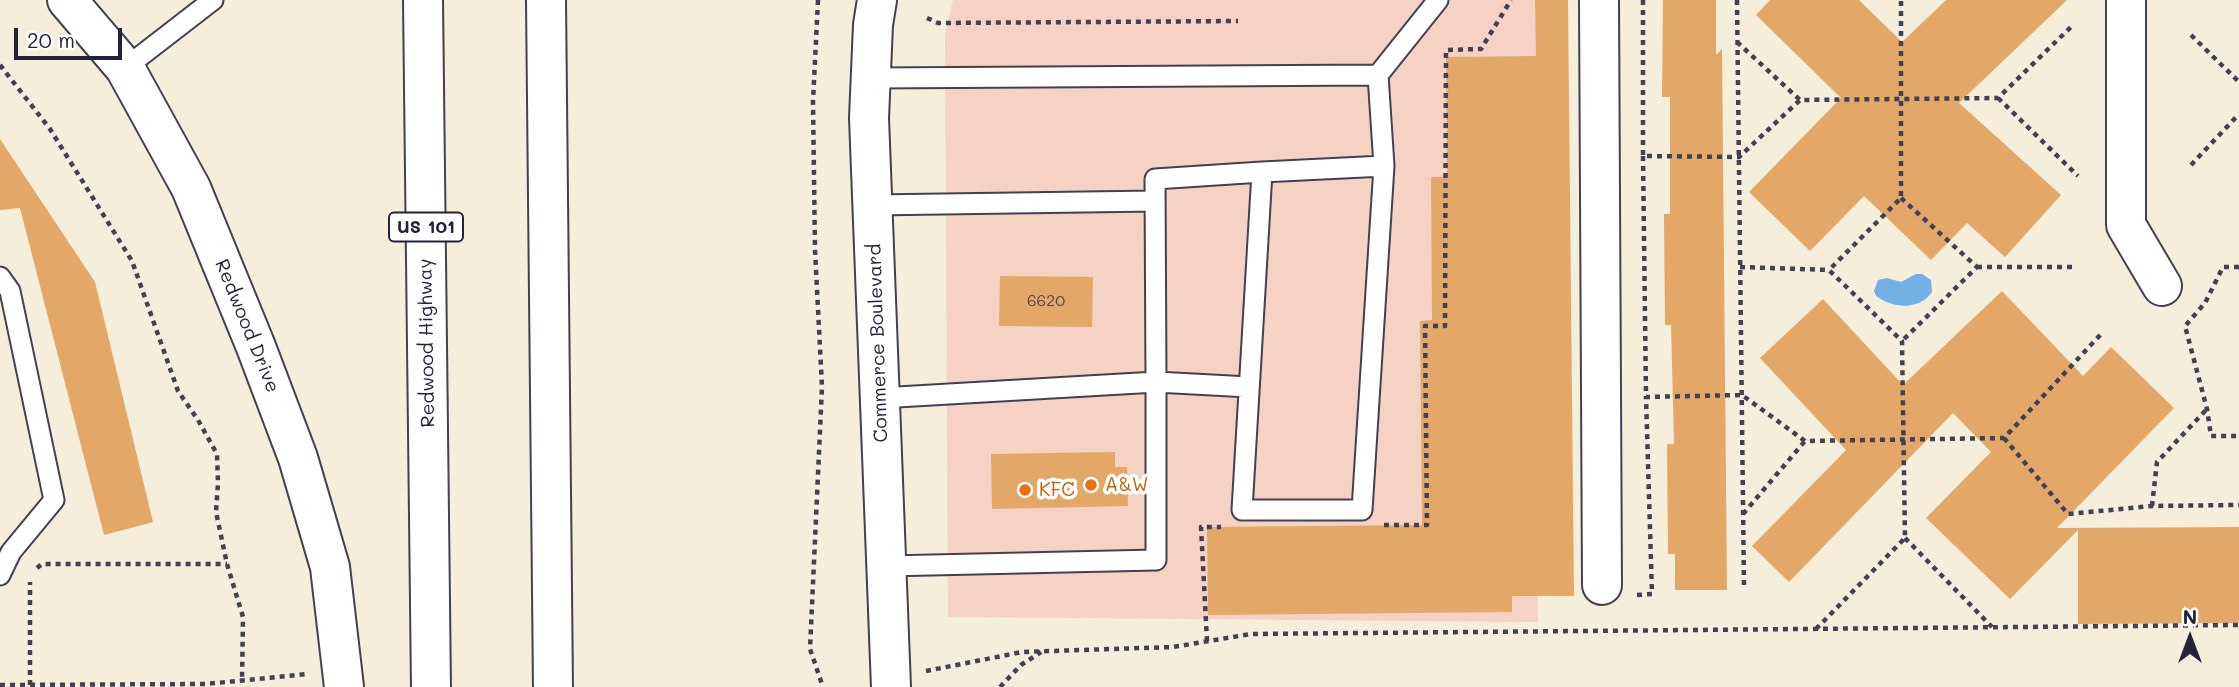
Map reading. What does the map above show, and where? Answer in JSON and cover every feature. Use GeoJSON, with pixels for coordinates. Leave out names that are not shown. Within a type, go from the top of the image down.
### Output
{"type":"FeatureCollection","features":[{"type":"Feature","properties":{"kind":"main road","name":"Redwood Drive"},"geometry":{"type":"LineString","coordinates":[[67,0],[125,68],[191,188],[256,347],[298,458],[330,567],[343,679]]}},
{"type":"Feature","properties":{"kind":"main road"},"geometry":{"type":"LineString","coordinates":[[546,0],[553,687]]}},
{"type":"Feature","properties":{"kind":"main road"},"geometry":{"type":"LineString","coordinates":[[547,54],[552,0]]}},
{"type":"Feature","properties":{"kind":"main road","name":"Commerce Boulevard"},"geometry":{"type":"LineString","coordinates":[[877,0],[873,25],[869,118],[890,679]]}},
{"type":"Feature","properties":{"kind":"main road"},"geometry":{"type":"LineString","coordinates":[[1599,0],[1602,585]]}},
{"type":"Feature","properties":{"kind":"main road"},"geometry":{"type":"LineString","coordinates":[[2126,0],[2126,225],[2162,286]]}},
{"type":"Feature","properties":{"kind":"main road","name":"Redwood Highway"},"geometry":{"type":"LineString","coordinates":[[423,1],[431,687]]}},
{"type":"Feature","properties":{"kind":"lane"},"geometry":{"type":"LineString","coordinates":[[125,68],[213,0]]}},
{"type":"Feature","properties":{"kind":"lane"},"geometry":{"type":"LineString","coordinates":[[1262,172],[1242,510],[1362,510],[1384,166],[1378,75],[1438,0]]}},
{"type":"Feature","properties":{"kind":"lane"},"geometry":{"type":"LineString","coordinates":[[871,78],[1378,75]]}},
{"type":"Feature","properties":{"kind":"lane"},"geometry":{"type":"LineString","coordinates":[[886,566],[1156,560],[1154,179],[1384,166]]}},
{"type":"Feature","properties":{"kind":"lane"},"geometry":{"type":"LineString","coordinates":[[872,205],[1155,201]]}},
{"type":"Feature","properties":{"kind":"lane"},"geometry":{"type":"LineString","coordinates":[[0,277],[10,291],[54,500],[12,552],[0,575]]}},
{"type":"Feature","properties":{"kind":"lane"},"geometry":{"type":"LineString","coordinates":[[880,398],[1156,382],[1250,387]]}},
{"type":"Feature","properties":{"kind":"path"},"geometry":{"type":"LineString","coordinates":[[818,0],[813,101],[815,250],[822,387],[810,649],[823,687]]}},
{"type":"Feature","properties":{"kind":"path"},"geometry":{"type":"LineString","coordinates":[[1602,585],[1604,596],[1652,594],[1646,397],[1643,0]]}},
{"type":"Feature","properties":{"kind":"path"},"geometry":{"type":"LineString","coordinates":[[1737,0],[1744,587]]}},
{"type":"Feature","properties":{"kind":"path"},"geometry":{"type":"LineString","coordinates":[[1829,270],[1901,198],[1901,0]]}},
{"type":"Feature","properties":{"kind":"path"},"geometry":{"type":"LineString","coordinates":[[927,18],[938,23],[1238,21]]}},
{"type":"Feature","properties":{"kind":"path"},"geometry":{"type":"LineString","coordinates":[[1737,42],[1800,100],[1998,98],[2074,24]]}},
{"type":"Feature","properties":{"kind":"path"},"geometry":{"type":"LineString","coordinates":[[2191,35],[2239,82]]}},
{"type":"Feature","properties":{"kind":"path"},"geometry":{"type":"LineString","coordinates":[[0,65],[50,129],[132,261],[178,391],[198,420],[216,454],[216,512],[243,617],[242,681]]}},
{"type":"Feature","properties":{"kind":"path"},"geometry":{"type":"LineString","coordinates":[[1998,98],[2078,176]]}},
{"type":"Feature","properties":{"kind":"path"},"geometry":{"type":"LineString","coordinates":[[1643,156],[1739,157],[1800,100]]}},
{"type":"Feature","properties":{"kind":"path"},"geometry":{"type":"LineString","coordinates":[[2191,165],[2239,114]]}},
{"type":"Feature","properties":{"kind":"path"},"geometry":{"type":"LineString","coordinates":[[1901,198],[1977,267],[2074,267]]}},
{"type":"Feature","properties":{"kind":"path"},"geometry":{"type":"LineString","coordinates":[[1740,267],[1829,270],[1902,341],[1905,538],[1992,627]]}},
{"type":"Feature","properties":{"kind":"path"},"geometry":{"type":"LineString","coordinates":[[1902,341],[1977,267]]}},
{"type":"Feature","properties":{"kind":"path"},"geometry":{"type":"LineString","coordinates":[[2239,267],[2224,267],[2205,303],[2185,326],[2207,409],[2211,436],[2239,436]]}},
{"type":"Feature","properties":{"kind":"path"},"geometry":{"type":"LineString","coordinates":[[1646,397],[1742,396],[1805,441],[2004,438],[2103,332]]}},
{"type":"Feature","properties":{"kind":"path"},"geometry":{"type":"LineString","coordinates":[[2152,506],[2157,462],[2207,409]]}},
{"type":"Feature","properties":{"kind":"path"},"geometry":{"type":"LineString","coordinates":[[2004,438],[2068,514],[2152,506],[2239,505]]}},
{"type":"Feature","properties":{"kind":"path"},"geometry":{"type":"LineString","coordinates":[[1743,514],[1805,441]]}},
{"type":"Feature","properties":{"kind":"path"},"geometry":{"type":"LineString","coordinates":[[1816,629],[1905,538]]}},
{"type":"Feature","properties":{"kind":"path"},"geometry":{"type":"LineString","coordinates":[[30,685],[30,583],[34,571],[42,564],[228,564]]}},
{"type":"Feature","properties":{"kind":"path"},"geometry":{"type":"LineString","coordinates":[[890,679],[1022,652],[1173,647],[1251,634],[2239,625]]}},
{"type":"Feature","properties":{"kind":"path"},"geometry":{"type":"LineString","coordinates":[[1000,687],[1021,665],[1042,651]]}},
{"type":"Feature","properties":{"kind":"path"},"geometry":{"type":"LineString","coordinates":[[0,685],[206,686],[242,681],[343,679]]}},
{"type":"Feature","properties":{"kind":"shaded area"},"geometry":{"type":"Polygon","coordinates":[[[953,0],[1536,0],[1538,622],[948,617],[945,34],[953,0]]]}},
{"type":"Feature","properties":{"kind":"water"},"geometry":{"type":"Polygon","coordinates":[[[1916,274],[1922,274],[1931,280],[1932,292],[1920,302],[1897,305],[1876,296],[1874,291],[1878,280],[1887,278],[1901,282],[1916,274]]]}},
{"type":"Feature","properties":{"kind":"building"},"geometry":{"type":"Polygon","coordinates":[[[1535,0],[1568,0],[1574,596],[1512,596],[1512,612],[1208,615],[1207,527],[1422,525],[1420,321],[1432,320],[1431,177],[1447,177],[1446,57],[1536,56],[1535,0]]]}},
{"type":"Feature","properties":{"kind":"building"},"geometry":{"type":"Polygon","coordinates":[[[1663,0],[1716,0],[1716,55],[1722,49],[1727,590],[1675,590],[1675,554],[1668,554],[1667,444],[1674,444],[1671,325],[1665,325],[1664,214],[1670,214],[1670,97],[1662,97],[1663,0]]]}},
{"type":"Feature","properties":{"kind":"building"},"geometry":{"type":"Polygon","coordinates":[[[1770,0],[1859,0],[1902,42],[1946,0],[2067,0],[1959,103],[2061,195],[2005,257],[1967,223],[1931,260],[1864,196],[1810,251],[1749,192],[1841,98],[1756,15],[1770,0]]]}},
{"type":"Feature","properties":{"kind":"building"},"geometry":{"type":"Polygon","coordinates":[[[0,139],[95,282],[153,522],[104,535],[20,208],[0,210],[0,139]]]}},
{"type":"Feature","properties":{"kind":"building"},"geometry":{"type":"Polygon","coordinates":[[[1000,276],[1093,277],[1092,327],[999,326],[1000,276]]]}},
{"type":"Feature","properties":{"kind":"building"},"geometry":{"type":"Polygon","coordinates":[[[2002,291],[2083,376],[2111,347],[2174,408],[2057,528],[2239,527],[2239,623],[2078,624],[2078,530],[2010,599],[1926,518],[1991,452],[1953,413],[1789,582],[1752,546],[1846,450],[1760,358],[1823,299],[1903,385],[2002,291]]]}},
{"type":"Feature","properties":{"kind":"building"},"geometry":{"type":"Polygon","coordinates":[[[1115,452],[1115,467],[1127,467],[1128,506],[992,509],[991,454],[1115,452]]]}},
{"type":"Feature","properties":{"kind":"place","name":"A&W"},"geometry":{"type":"Point","coordinates":[1091,485]}},
{"type":"Feature","properties":{"kind":"place","name":"KFC"},"geometry":{"type":"Point","coordinates":[1025,490]}}]}
